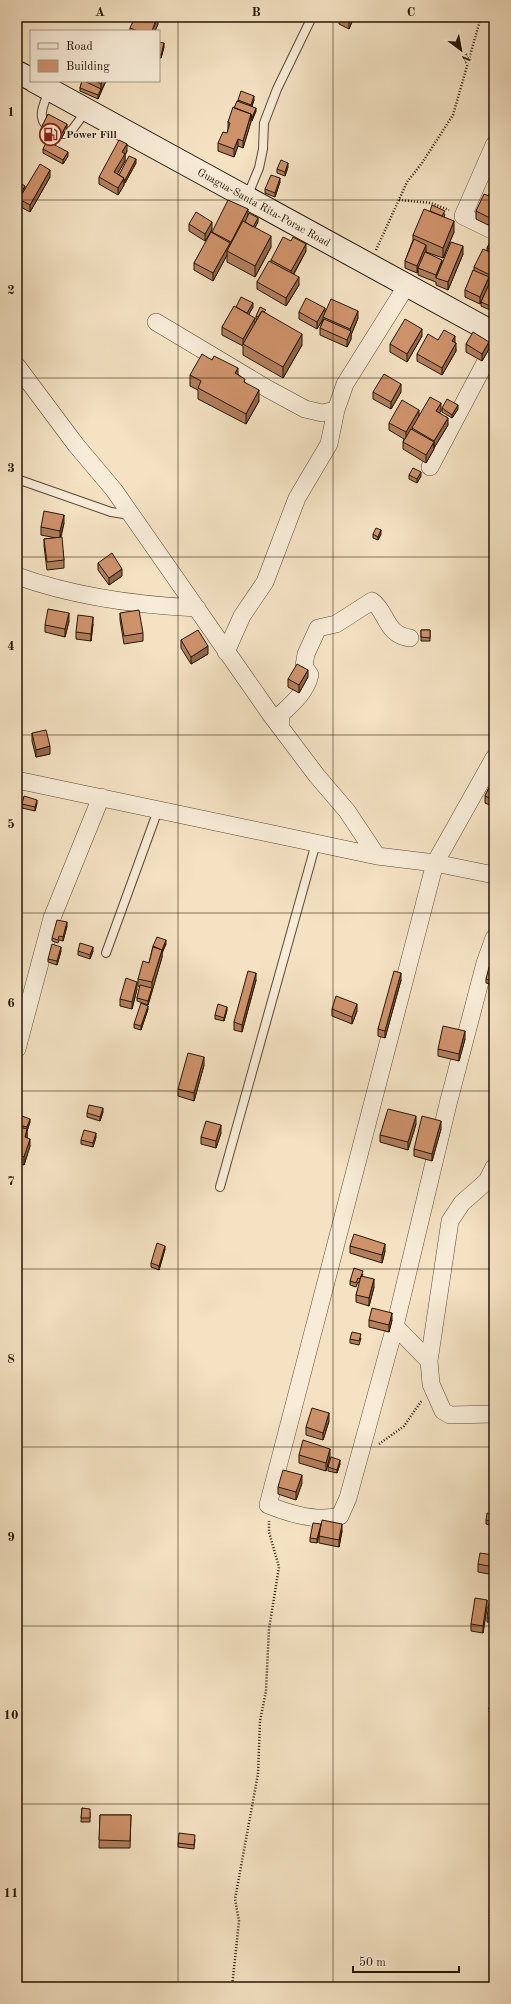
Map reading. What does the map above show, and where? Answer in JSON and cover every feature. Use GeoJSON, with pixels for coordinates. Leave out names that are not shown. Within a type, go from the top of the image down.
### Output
{"type":"FeatureCollection","features":[{"type":"Feature","properties":{"kind":"main road","name":"Guagua-Santa Rita-Porac Road"},"geometry":{"type":"LineString","coordinates":[[17,72],[30,79]]}},
{"type":"Feature","properties":{"kind":"main road","name":"Guagua-Santa Rita-Porac Road"},"geometry":{"type":"LineString","coordinates":[[38,83],[494,333]]}},
{"type":"Feature","properties":{"kind":"street"},"geometry":{"type":"LineString","coordinates":[[494,145],[463,216],[494,231]]}},
{"type":"Feature","properties":{"kind":"street"},"geometry":{"type":"LineString","coordinates":[[226,652],[242,616],[265,582],[297,498],[329,444],[336,410],[344,384],[407,285]]}},
{"type":"Feature","properties":{"kind":"street"},"geometry":{"type":"LineString","coordinates":[[156,322],[305,409],[322,413],[336,410]]}},
{"type":"Feature","properties":{"kind":"street"},"geometry":{"type":"LineString","coordinates":[[430,467],[494,346]]}},
{"type":"Feature","properties":{"kind":"street"},"geometry":{"type":"LineString","coordinates":[[17,366],[76,445],[114,490],[226,652],[317,776],[348,811],[376,856]]}},
{"type":"Feature","properties":{"kind":"street"},"geometry":{"type":"LineString","coordinates":[[17,576],[104,600],[151,606],[197,608]]}},
{"type":"Feature","properties":{"kind":"street"},"geometry":{"type":"LineString","coordinates":[[282,728],[281,714],[300,695],[309,679],[310,675],[304,666],[306,654],[318,628],[336,624],[372,601],[376,604],[394,632],[402,637],[410,638]]}},
{"type":"Feature","properties":{"kind":"street"},"geometry":{"type":"LineString","coordinates":[[494,758],[435,863],[268,1505],[304,1517],[334,1518],[340,1516],[348,1498],[395,1326],[448,1104],[485,963],[494,938]]}},
{"type":"Feature","properties":{"kind":"street"},"geometry":{"type":"LineString","coordinates":[[17,780],[376,856],[435,863],[494,875]]}},
{"type":"Feature","properties":{"kind":"street"},"geometry":{"type":"LineString","coordinates":[[17,1049],[52,918],[101,798]]}},
{"type":"Feature","properties":{"kind":"street"},"geometry":{"type":"LineString","coordinates":[[494,1167],[487,1181],[462,1203],[450,1221],[428,1361],[431,1384],[443,1411],[450,1415],[494,1414]]}},
{"type":"Feature","properties":{"kind":"street"},"geometry":{"type":"LineString","coordinates":[[395,1326],[428,1361]]}},
{"type":"Feature","properties":{"kind":"lane"},"geometry":{"type":"LineString","coordinates":[[247,197],[259,168],[263,149],[264,123],[277,89],[312,17]]}},
{"type":"Feature","properties":{"kind":"lane"},"geometry":{"type":"LineString","coordinates":[[38,83],[41,115],[45,124]]}},
{"type":"Feature","properties":{"kind":"lane"},"geometry":{"type":"LineString","coordinates":[[64,134],[72,130],[88,110]]}},
{"type":"Feature","properties":{"kind":"lane"},"geometry":{"type":"LineString","coordinates":[[17,479],[111,512],[131,515]]}},
{"type":"Feature","properties":{"kind":"lane"},"geometry":{"type":"LineString","coordinates":[[106,953],[158,810]]}},
{"type":"Feature","properties":{"kind":"lane"},"geometry":{"type":"LineString","coordinates":[[220,1187],[316,843]]}},
{"type":"Feature","properties":{"kind":"path"},"geometry":{"type":"LineString","coordinates":[[368,264],[407,182],[453,115],[481,17]]}},
{"type":"Feature","properties":{"kind":"path"},"geometry":{"type":"LineString","coordinates":[[399,200],[431,203],[463,216]]}},
{"type":"Feature","properties":{"kind":"path"},"geometry":{"type":"LineString","coordinates":[[359,1458],[404,1426],[418,1408],[431,1384]]}},
{"type":"Feature","properties":{"kind":"path"},"geometry":{"type":"LineString","coordinates":[[232,1987],[239,1921],[235,1899],[258,1774],[260,1721],[266,1691],[269,1629],[279,1567],[269,1532],[268,1505]]}},
{"type":"Feature","properties":{"kind":"path"},"geometry":{"type":"LineString","coordinates":[[494,1697],[489,1709],[494,1726]]}},
{"type":"Feature","properties":{"kind":"path"},"geometry":{"type":"LineString","coordinates":[[494,1888],[490,1903],[489,1930],[494,1959]]}},
{"type":"Feature","properties":{"kind":"building"},"geometry":{"type":"Polygon","coordinates":[[[135,17],[157,17],[152,30],[135,30],[130,28],[135,17]]]}},
{"type":"Feature","properties":{"kind":"building"},"geometry":{"type":"Polygon","coordinates":[[[339,17],[350,17],[349,21],[339,17]]]}},
{"type":"Feature","properties":{"kind":"building"},"geometry":{"type":"Polygon","coordinates":[[[160,42],[164,43],[160,54],[160,42]]]}},
{"type":"Feature","properties":{"kind":"building"},"geometry":{"type":"Polygon","coordinates":[[[82,82],[86,82],[101,89],[98,95],[80,88],[82,82]]]}},
{"type":"Feature","properties":{"kind":"building"},"geometry":{"type":"Polygon","coordinates":[[[241,91],[254,96],[251,105],[238,100],[241,91]]]}},
{"type":"Feature","properties":{"kind":"building"},"geometry":{"type":"Polygon","coordinates":[[[237,101],[256,108],[252,118],[251,114],[234,108],[237,101]]]}},
{"type":"Feature","properties":{"kind":"building"},"geometry":{"type":"Polygon","coordinates":[[[233,107],[251,114],[243,141],[238,139],[234,149],[218,143],[223,132],[227,133],[230,123],[228,122],[233,107]]]}},
{"type":"Feature","properties":{"kind":"building"},"geometry":{"type":"Polygon","coordinates":[[[48,114],[67,124],[61,135],[42,126],[48,114]]]}},
{"type":"Feature","properties":{"kind":"building"},"geometry":{"type":"Polygon","coordinates":[[[119,140],[127,144],[122,152],[125,154],[114,172],[124,178],[118,188],[99,177],[119,140]]]}},
{"type":"Feature","properties":{"kind":"building"},"geometry":{"type":"Polygon","coordinates":[[[47,141],[68,152],[63,160],[43,149],[47,141]]]}},
{"type":"Feature","properties":{"kind":"building"},"geometry":{"type":"Polygon","coordinates":[[[129,156],[136,159],[125,180],[119,175],[129,156]]]}},
{"type":"Feature","properties":{"kind":"building"},"geometry":{"type":"Polygon","coordinates":[[[281,160],[288,163],[285,172],[277,169],[281,160]]]}},
{"type":"Feature","properties":{"kind":"building"},"geometry":{"type":"Polygon","coordinates":[[[40,164],[50,170],[30,205],[19,199],[40,164]]]}},
{"type":"Feature","properties":{"kind":"building"},"geometry":{"type":"Polygon","coordinates":[[[271,175],[280,178],[275,193],[265,189],[271,175]]]}},
{"type":"Feature","properties":{"kind":"building"},"geometry":{"type":"Polygon","coordinates":[[[17,181],[25,186],[17,199],[17,181]]]}},
{"type":"Feature","properties":{"kind":"building"},"geometry":{"type":"Polygon","coordinates":[[[494,184],[494,197],[489,194],[494,184]]]}},
{"type":"Feature","properties":{"kind":"building"},"geometry":{"type":"Polygon","coordinates":[[[484,194],[494,198],[494,220],[476,211],[484,194]]]}},
{"type":"Feature","properties":{"kind":"building"},"geometry":{"type":"Polygon","coordinates":[[[228,200],[248,209],[231,242],[212,232],[228,200]]]}},
{"type":"Feature","properties":{"kind":"building"},"geometry":{"type":"Polygon","coordinates":[[[432,205],[445,211],[442,216],[430,211],[432,205]]]}},
{"type":"Feature","properties":{"kind":"building"},"geometry":{"type":"Polygon","coordinates":[[[424,209],[454,221],[443,248],[413,235],[424,209]]]}},
{"type":"Feature","properties":{"kind":"building"},"geometry":{"type":"Polygon","coordinates":[[[196,212],[212,222],[205,234],[189,224],[196,212]]]}},
{"type":"Feature","properties":{"kind":"building"},"geometry":{"type":"Polygon","coordinates":[[[249,213],[258,218],[253,227],[245,222],[249,213]]]}},
{"type":"Feature","properties":{"kind":"building"},"geometry":{"type":"Polygon","coordinates":[[[243,221],[271,236],[255,266],[227,251],[243,221]]]}},
{"type":"Feature","properties":{"kind":"building"},"geometry":{"type":"Polygon","coordinates":[[[211,232],[230,243],[213,273],[194,263],[211,232]]]}},
{"type":"Feature","properties":{"kind":"building"},"geometry":{"type":"Polygon","coordinates":[[[494,236],[494,252],[487,248],[494,236]]]}},
{"type":"Feature","properties":{"kind":"building"},"geometry":{"type":"Polygon","coordinates":[[[283,237],[291,241],[293,237],[306,244],[291,271],[271,260],[283,237]]]}},
{"type":"Feature","properties":{"kind":"building"},"geometry":{"type":"Polygon","coordinates":[[[414,239],[426,245],[417,266],[405,261],[414,239]]]}},
{"type":"Feature","properties":{"kind":"building"},"geometry":{"type":"Polygon","coordinates":[[[451,242],[463,246],[448,282],[436,278],[451,242]]]}},
{"type":"Feature","properties":{"kind":"building"},"geometry":{"type":"Polygon","coordinates":[[[483,249],[494,254],[494,277],[474,267],[483,249]]]}},
{"type":"Feature","properties":{"kind":"building"},"geometry":{"type":"Polygon","coordinates":[[[425,252],[442,260],[436,275],[418,268],[425,252]]]}},
{"type":"Feature","properties":{"kind":"building"},"geometry":{"type":"Polygon","coordinates":[[[269,261],[299,277],[286,298],[257,282],[269,261]]]}},
{"type":"Feature","properties":{"kind":"building"},"geometry":{"type":"Polygon","coordinates":[[[473,270],[489,277],[480,297],[465,290],[473,270]]]}},
{"type":"Feature","properties":{"kind":"building"},"geometry":{"type":"Polygon","coordinates":[[[491,280],[494,282],[494,296],[490,306],[481,302],[491,280]]]}},
{"type":"Feature","properties":{"kind":"building"},"geometry":{"type":"Polygon","coordinates":[[[241,297],[253,303],[247,313],[236,307],[241,297]]]}},
{"type":"Feature","properties":{"kind":"building"},"geometry":{"type":"Polygon","coordinates":[[[494,297],[494,306],[491,305],[494,297]]]}},
{"type":"Feature","properties":{"kind":"building"},"geometry":{"type":"Polygon","coordinates":[[[306,298],[325,308],[317,322],[299,312],[306,298]]]}},
{"type":"Feature","properties":{"kind":"building"},"geometry":{"type":"Polygon","coordinates":[[[331,299],[358,311],[350,329],[323,317],[331,299]]]}},
{"type":"Feature","properties":{"kind":"building"},"geometry":{"type":"Polygon","coordinates":[[[234,306],[255,318],[243,339],[222,327],[234,306]]]}},
{"type":"Feature","properties":{"kind":"building"},"geometry":{"type":"Polygon","coordinates":[[[260,307],[266,310],[264,312],[262,311],[258,317],[256,316],[260,307]]]}},
{"type":"Feature","properties":{"kind":"building"},"geometry":{"type":"Polygon","coordinates":[[[262,311],[302,334],[283,367],[243,344],[262,311]]]}},
{"type":"Feature","properties":{"kind":"building"},"geometry":{"type":"Polygon","coordinates":[[[324,319],[351,331],[347,340],[320,328],[324,319]]]}},
{"type":"Feature","properties":{"kind":"building"},"geometry":{"type":"Polygon","coordinates":[[[405,319],[422,329],[407,354],[390,344],[405,319]]]}},
{"type":"Feature","properties":{"kind":"building"},"geometry":{"type":"Polygon","coordinates":[[[444,330],[455,336],[452,341],[456,343],[442,368],[417,354],[428,334],[438,340],[444,330]]]}},
{"type":"Feature","properties":{"kind":"building"},"geometry":{"type":"Polygon","coordinates":[[[473,332],[489,342],[482,354],[466,344],[473,332]]]}},
{"type":"Feature","properties":{"kind":"building"},"geometry":{"type":"Polygon","coordinates":[[[202,354],[212,360],[214,356],[238,368],[235,373],[245,379],[244,382],[259,390],[246,414],[198,388],[201,381],[190,375],[202,354]]]}},
{"type":"Feature","properties":{"kind":"building"},"geometry":{"type":"Polygon","coordinates":[[[384,374],[401,384],[391,402],[373,392],[384,374]]]}},
{"type":"Feature","properties":{"kind":"building"},"geometry":{"type":"Polygon","coordinates":[[[430,397],[441,403],[436,411],[448,418],[434,441],[412,428],[430,397]]]}},
{"type":"Feature","properties":{"kind":"building"},"geometry":{"type":"Polygon","coordinates":[[[447,399],[458,405],[452,415],[442,408],[447,399]]]}},
{"type":"Feature","properties":{"kind":"building"},"geometry":{"type":"Polygon","coordinates":[[[402,400],[419,410],[406,432],[389,423],[402,400]]]}},
{"type":"Feature","properties":{"kind":"building"},"geometry":{"type":"Polygon","coordinates":[[[411,429],[434,442],[426,455],[403,442],[411,429]]]}},
{"type":"Feature","properties":{"kind":"building"},"geometry":{"type":"Polygon","coordinates":[[[413,468],[421,472],[417,479],[409,475],[413,468]]]}},
{"type":"Feature","properties":{"kind":"building"},"geometry":{"type":"Polygon","coordinates":[[[44,511],[64,515],[60,531],[41,527],[44,511]]]}},
{"type":"Feature","properties":{"kind":"building"},"geometry":{"type":"Polygon","coordinates":[[[376,528],[381,530],[378,537],[373,534],[376,528]]]}},
{"type":"Feature","properties":{"kind":"building"},"geometry":{"type":"Polygon","coordinates":[[[62,537],[64,560],[47,562],[44,539],[62,537]]]}},
{"type":"Feature","properties":{"kind":"building"},"geometry":{"type":"Polygon","coordinates":[[[112,553],[122,569],[109,578],[98,563],[112,553]]]}},
{"type":"Feature","properties":{"kind":"building"},"geometry":{"type":"Polygon","coordinates":[[[48,609],[69,613],[65,629],[45,625],[48,609]]]}},
{"type":"Feature","properties":{"kind":"building"},"geometry":{"type":"Polygon","coordinates":[[[139,610],[143,633],[124,636],[120,613],[139,610]]]}},
{"type":"Feature","properties":{"kind":"building"},"geometry":{"type":"Polygon","coordinates":[[[78,615],[93,617],[91,634],[76,632],[78,615]]]}},
{"type":"Feature","properties":{"kind":"building"},"geometry":{"type":"Polygon","coordinates":[[[198,630],[208,646],[191,657],[181,640],[198,630]]]}},
{"type":"Feature","properties":{"kind":"building"},"geometry":{"type":"Polygon","coordinates":[[[421,630],[430,630],[430,638],[421,637],[421,630]]]}},
{"type":"Feature","properties":{"kind":"building"},"geometry":{"type":"Polygon","coordinates":[[[297,664],[308,670],[299,685],[288,679],[297,664]]]}},
{"type":"Feature","properties":{"kind":"building"},"geometry":{"type":"Polygon","coordinates":[[[46,730],[50,746],[36,750],[32,733],[46,730]]]}},
{"type":"Feature","properties":{"kind":"building"},"geometry":{"type":"Polygon","coordinates":[[[494,777],[494,800],[485,796],[494,777]]]}},
{"type":"Feature","properties":{"kind":"building"},"geometry":{"type":"Polygon","coordinates":[[[24,796],[37,800],[35,807],[22,804],[24,796]]]}},
{"type":"Feature","properties":{"kind":"building"},"geometry":{"type":"Polygon","coordinates":[[[57,920],[67,922],[63,937],[59,936],[58,940],[52,938],[57,920]]]}},
{"type":"Feature","properties":{"kind":"building"},"geometry":{"type":"Polygon","coordinates":[[[157,937],[166,940],[162,950],[153,946],[157,937]]]}},
{"type":"Feature","properties":{"kind":"building"},"geometry":{"type":"Polygon","coordinates":[[[80,943],[93,947],[90,955],[78,951],[80,943]]]}},
{"type":"Feature","properties":{"kind":"building"},"geometry":{"type":"Polygon","coordinates":[[[52,944],[61,947],[57,961],[48,959],[52,944]]]}},
{"type":"Feature","properties":{"kind":"building"},"geometry":{"type":"Polygon","coordinates":[[[153,947],[162,950],[152,982],[138,979],[143,961],[149,963],[153,947]]]}},
{"type":"Feature","properties":{"kind":"building"},"geometry":{"type":"Polygon","coordinates":[[[489,967],[494,968],[494,982],[486,979],[489,967]]]}},
{"type":"Feature","properties":{"kind":"building"},"geometry":{"type":"Polygon","coordinates":[[[248,971],[256,973],[242,1025],[234,1022],[248,971]]]}},
{"type":"Feature","properties":{"kind":"building"},"geometry":{"type":"Polygon","coordinates":[[[394,971],[401,973],[385,1031],[378,1029],[394,971]]]}},
{"type":"Feature","properties":{"kind":"building"},"geometry":{"type":"Polygon","coordinates":[[[126,978],[137,982],[132,1002],[120,999],[126,978]]]}},
{"type":"Feature","properties":{"kind":"building"},"geometry":{"type":"Polygon","coordinates":[[[140,985],[152,988],[148,1001],[137,998],[140,985]]]}},
{"type":"Feature","properties":{"kind":"building"},"geometry":{"type":"Polygon","coordinates":[[[336,996],[357,1004],[352,1017],[332,1009],[336,996]]]}},
{"type":"Feature","properties":{"kind":"building"},"geometry":{"type":"Polygon","coordinates":[[[141,1003],[148,1006],[141,1026],[134,1024],[141,1003]]]}},
{"type":"Feature","properties":{"kind":"building"},"geometry":{"type":"Polygon","coordinates":[[[218,1004],[227,1007],[224,1018],[215,1015],[218,1004]]]}},
{"type":"Feature","properties":{"kind":"building"},"geometry":{"type":"Polygon","coordinates":[[[443,1026],[465,1031],[459,1054],[438,1049],[443,1026]]]}},
{"type":"Feature","properties":{"kind":"building"},"geometry":{"type":"Polygon","coordinates":[[[188,1053],[204,1057],[194,1093],[178,1089],[188,1053]]]}},
{"type":"Feature","properties":{"kind":"building"},"geometry":{"type":"Polygon","coordinates":[[[89,1105],[103,1108],[100,1117],[87,1113],[89,1105]]]}},
{"type":"Feature","properties":{"kind":"building"},"geometry":{"type":"Polygon","coordinates":[[[388,1109],[416,1116],[408,1142],[380,1135],[388,1109]]]}},
{"type":"Feature","properties":{"kind":"building"},"geometry":{"type":"Polygon","coordinates":[[[22,1116],[30,1119],[27,1127],[19,1125],[22,1116]]]}},
{"type":"Feature","properties":{"kind":"building"},"geometry":{"type":"Polygon","coordinates":[[[422,1116],[441,1121],[432,1154],[414,1149],[422,1116]]]}},
{"type":"Feature","properties":{"kind":"building"},"geometry":{"type":"Polygon","coordinates":[[[206,1121],[221,1125],[216,1141],[201,1137],[206,1121]]]}},
{"type":"Feature","properties":{"kind":"building"},"geometry":{"type":"Polygon","coordinates":[[[20,1127],[27,1129],[25,1137],[30,1139],[24,1157],[17,1155],[17,1135],[20,1127]]]}},
{"type":"Feature","properties":{"kind":"building"},"geometry":{"type":"Polygon","coordinates":[[[84,1130],[96,1133],[93,1143],[81,1140],[84,1130]]]}},
{"type":"Feature","properties":{"kind":"building"},"geometry":{"type":"Polygon","coordinates":[[[354,1234],[385,1244],[382,1255],[350,1246],[354,1234]]]}},
{"type":"Feature","properties":{"kind":"building"},"geometry":{"type":"Polygon","coordinates":[[[157,1243],[165,1246],[159,1266],[151,1263],[157,1243]]]}},
{"type":"Feature","properties":{"kind":"building"},"geometry":{"type":"Polygon","coordinates":[[[354,1268],[363,1271],[360,1279],[358,1278],[356,1283],[350,1281],[354,1268]]]}},
{"type":"Feature","properties":{"kind":"building"},"geometry":{"type":"Polygon","coordinates":[[[361,1276],[374,1279],[369,1298],[356,1295],[361,1276]]]}},
{"type":"Feature","properties":{"kind":"building"},"geometry":{"type":"Polygon","coordinates":[[[372,1308],[392,1313],[389,1325],[369,1320],[372,1308]]]}},
{"type":"Feature","properties":{"kind":"building"},"geometry":{"type":"Polygon","coordinates":[[[352,1332],[361,1334],[359,1341],[350,1339],[352,1332]]]}},
{"type":"Feature","properties":{"kind":"building"},"geometry":{"type":"Polygon","coordinates":[[[312,1408],[329,1413],[323,1433],[306,1427],[312,1408]]]}},
{"type":"Feature","properties":{"kind":"building"},"geometry":{"type":"Polygon","coordinates":[[[303,1440],[330,1449],[326,1463],[299,1455],[303,1440]]]}},
{"type":"Feature","properties":{"kind":"building"},"geometry":{"type":"Polygon","coordinates":[[[331,1457],[340,1460],[337,1470],[328,1467],[331,1457]]]}},
{"type":"Feature","properties":{"kind":"building"},"geometry":{"type":"Polygon","coordinates":[[[283,1470],[302,1475],[296,1492],[278,1487],[283,1470]]]}},
{"type":"Feature","properties":{"kind":"building"},"geometry":{"type":"Polygon","coordinates":[[[493,1508],[494,1522],[486,1520],[487,1513],[491,1514],[493,1508]]]}},
{"type":"Feature","properties":{"kind":"building"},"geometry":{"type":"Polygon","coordinates":[[[322,1520],[342,1524],[339,1540],[319,1536],[322,1520]]]}},
{"type":"Feature","properties":{"kind":"building"},"geometry":{"type":"Polygon","coordinates":[[[313,1523],[321,1524],[317,1539],[310,1538],[313,1523]]]}},
{"type":"Feature","properties":{"kind":"building"},"geometry":{"type":"Polygon","coordinates":[[[480,1553],[494,1555],[494,1567],[478,1564],[480,1553]]]}},
{"type":"Feature","properties":{"kind":"building"},"geometry":{"type":"Polygon","coordinates":[[[475,1598],[487,1600],[483,1626],[471,1624],[475,1598]]]}},
{"type":"Feature","properties":{"kind":"building"},"geometry":{"type":"Polygon","coordinates":[[[489,1603],[494,1603],[494,1619],[487,1618],[489,1603]]]}},
{"type":"Feature","properties":{"kind":"building"},"geometry":{"type":"Polygon","coordinates":[[[82,1808],[90,1809],[90,1818],[81,1818],[82,1808]]]}},
{"type":"Feature","properties":{"kind":"building"},"geometry":{"type":"Polygon","coordinates":[[[100,1815],[131,1815],[130,1841],[99,1840],[100,1815]]]}},
{"type":"Feature","properties":{"kind":"building"},"geometry":{"type":"Polygon","coordinates":[[[179,1833],[195,1835],[194,1845],[178,1843],[179,1833]]]}},
{"type":"Feature","properties":{"kind":"place","name":"Power Fill"},"geometry":{"type":"Point","coordinates":[51,134]}}]}
